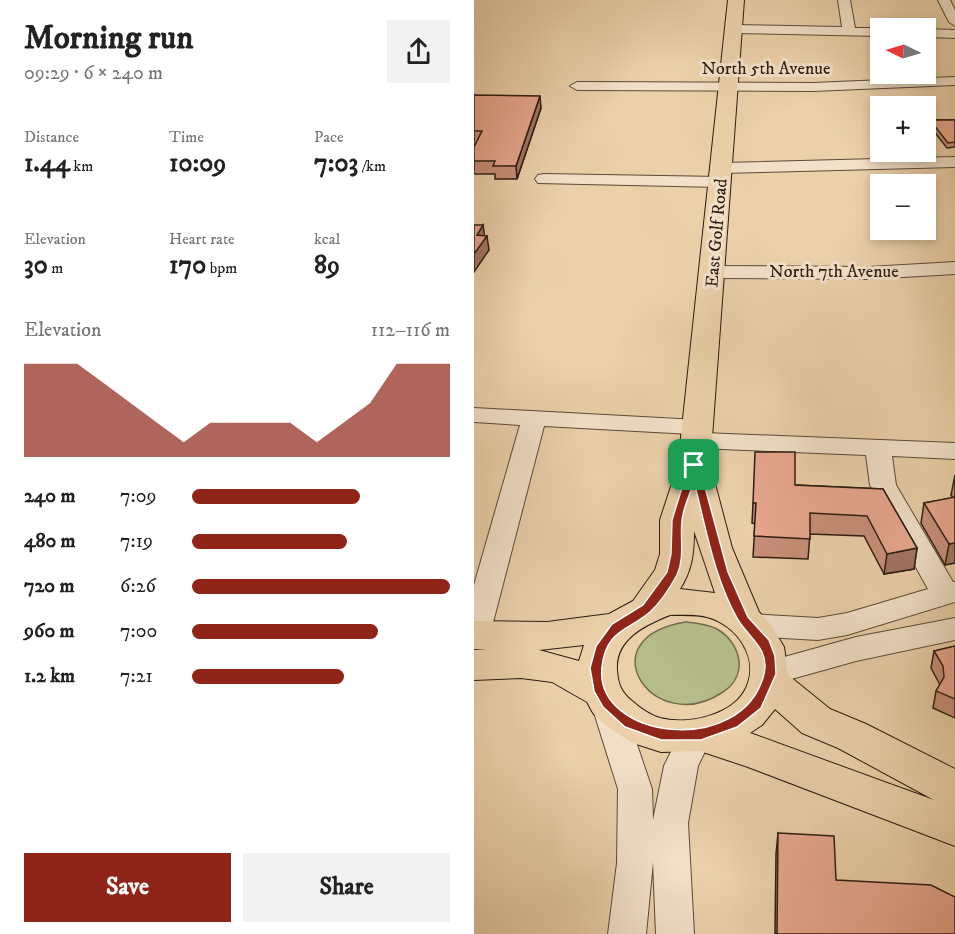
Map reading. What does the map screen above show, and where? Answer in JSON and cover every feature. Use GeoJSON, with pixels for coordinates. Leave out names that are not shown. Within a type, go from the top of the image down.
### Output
{"type":"FeatureCollection","features":[{"type":"Feature","properties":{"kind":"main road","name":"East Golf Road"},"geometry":{"type":"LineString","coordinates":[[631,618],[672,573],[677,554],[677,520],[696,444],[736,0]]}},
{"type":"Feature","properties":{"kind":"main road","name":"East Golf Road"},"geometry":{"type":"LineString","coordinates":[[696,444],[715,548],[747,622]]}},
{"type":"Feature","properties":{"kind":"main road"},"geometry":{"type":"LineString","coordinates":[[474,636],[547,636],[631,618],[671,602],[697,602],[722,608],[747,622],[763,640],[769,656],[769,677],[756,705],[741,718],[733,724],[698,735]]}},
{"type":"Feature","properties":{"kind":"main road"},"geometry":{"type":"LineString","coordinates":[[603,697],[596,668],[602,646],[631,618]]}},
{"type":"Feature","properties":{"kind":"main road"},"geometry":{"type":"LineString","coordinates":[[474,665],[519,662],[568,672],[603,697],[629,723],[661,735],[698,735],[758,753],[955,827]]}},
{"type":"Feature","properties":{"kind":"main road"},"geometry":{"type":"LineString","coordinates":[[769,677],[816,721],[852,736],[955,790]]}},
{"type":"Feature","properties":{"kind":"street"},"geometry":{"type":"LineString","coordinates":[[844,0],[849,31]]}},
{"type":"Feature","properties":{"kind":"street"},"geometry":{"type":"LineString","coordinates":[[949,4],[955,21]]}},
{"type":"Feature","properties":{"kind":"street"},"geometry":{"type":"LineString","coordinates":[[734,29],[870,32]]}},
{"type":"Feature","properties":{"kind":"street"},"geometry":{"type":"LineString","coordinates":[[936,33],[955,34]]}},
{"type":"Feature","properties":{"kind":"street"},"geometry":{"type":"LineString","coordinates":[[936,79],[955,96]]}},
{"type":"Feature","properties":{"kind":"street","name":"North 5th Avenue"},"geometry":{"type":"LineString","coordinates":[[577,86],[729,88],[883,86],[955,81]]}},
{"type":"Feature","properties":{"kind":"street"},"geometry":{"type":"LineString","coordinates":[[544,179],[721,175],[955,162]]}},
{"type":"Feature","properties":{"kind":"street","name":"North 7th Avenue"},"geometry":{"type":"LineString","coordinates":[[713,272],[869,273],[955,268]]}},
{"type":"Feature","properties":{"kind":"street"},"geometry":{"type":"LineString","coordinates":[[474,416],[534,418],[696,444],[955,451]]}},
{"type":"Feature","properties":{"kind":"street"},"geometry":{"type":"LineString","coordinates":[[474,636],[534,418]]}},
{"type":"Feature","properties":{"kind":"street"},"geometry":{"type":"LineString","coordinates":[[747,622],[818,629],[847,624],[950,593],[883,485],[878,448]]}},
{"type":"Feature","properties":{"kind":"street"},"geometry":{"type":"LineString","coordinates":[[769,677],[855,649],[955,629]]}},
{"type":"Feature","properties":{"kind":"street"},"geometry":{"type":"LineString","coordinates":[[603,697],[635,789],[635,863],[627,934]]}},
{"type":"Feature","properties":{"kind":"street"},"geometry":{"type":"LineString","coordinates":[[675,934],[670,823],[681,766],[698,735]]}},
{"type":"Feature","properties":{"kind":"green space"},"geometry":{"type":"Polygon","coordinates":[[[686,622],[709,626],[725,635],[732,642],[736,651],[739,668],[731,685],[723,692],[697,703],[674,703],[654,695],[641,681],[635,664],[639,646],[656,632],[686,622]]]}},
{"type":"Feature","properties":{"kind":"building"},"geometry":{"type":"Polygon","coordinates":[[[474,95],[540,96],[516,166],[493,166],[495,161],[474,161],[474,147],[482,131],[474,131],[474,95]]]}},
{"type":"Feature","properties":{"kind":"building"},"geometry":{"type":"Polygon","coordinates":[[[936,120],[955,120],[955,142],[948,143],[936,128],[936,120]]]}},
{"type":"Feature","properties":{"kind":"building"},"geometry":{"type":"Polygon","coordinates":[[[474,225],[483,225],[477,235],[487,236],[474,254],[474,225]]]}},
{"type":"Feature","properties":{"kind":"building"},"geometry":{"type":"Polygon","coordinates":[[[755,452],[795,452],[795,485],[883,489],[917,548],[887,554],[867,516],[810,513],[810,539],[754,536],[755,452]]]}},
{"type":"Feature","properties":{"kind":"building"},"geometry":{"type":"Polygon","coordinates":[[[955,497],[955,543],[949,544],[924,503],[955,497]]]}},
{"type":"Feature","properties":{"kind":"building"},"geometry":{"type":"Polygon","coordinates":[[[955,646],[955,699],[936,691],[944,677],[943,666],[934,651],[955,646]]]}},
{"type":"Feature","properties":{"kind":"building"},"geometry":{"type":"Polygon","coordinates":[[[778,833],[834,836],[836,880],[931,885],[955,897],[955,934],[777,934],[778,833]]]}},
{"type":"Feature","properties":{"kind":"route"},"geometry":{"type":"LineString","coordinates":[[694,465],[723,572],[743,619],[763,640],[769,656],[770,674],[769,681],[756,705],[733,724],[701,735],[661,735],[629,723],[607,703],[600,691],[596,668],[602,646],[616,627],[630,616],[647,608],[672,573],[677,554],[677,520],[694,465]]}}]}
